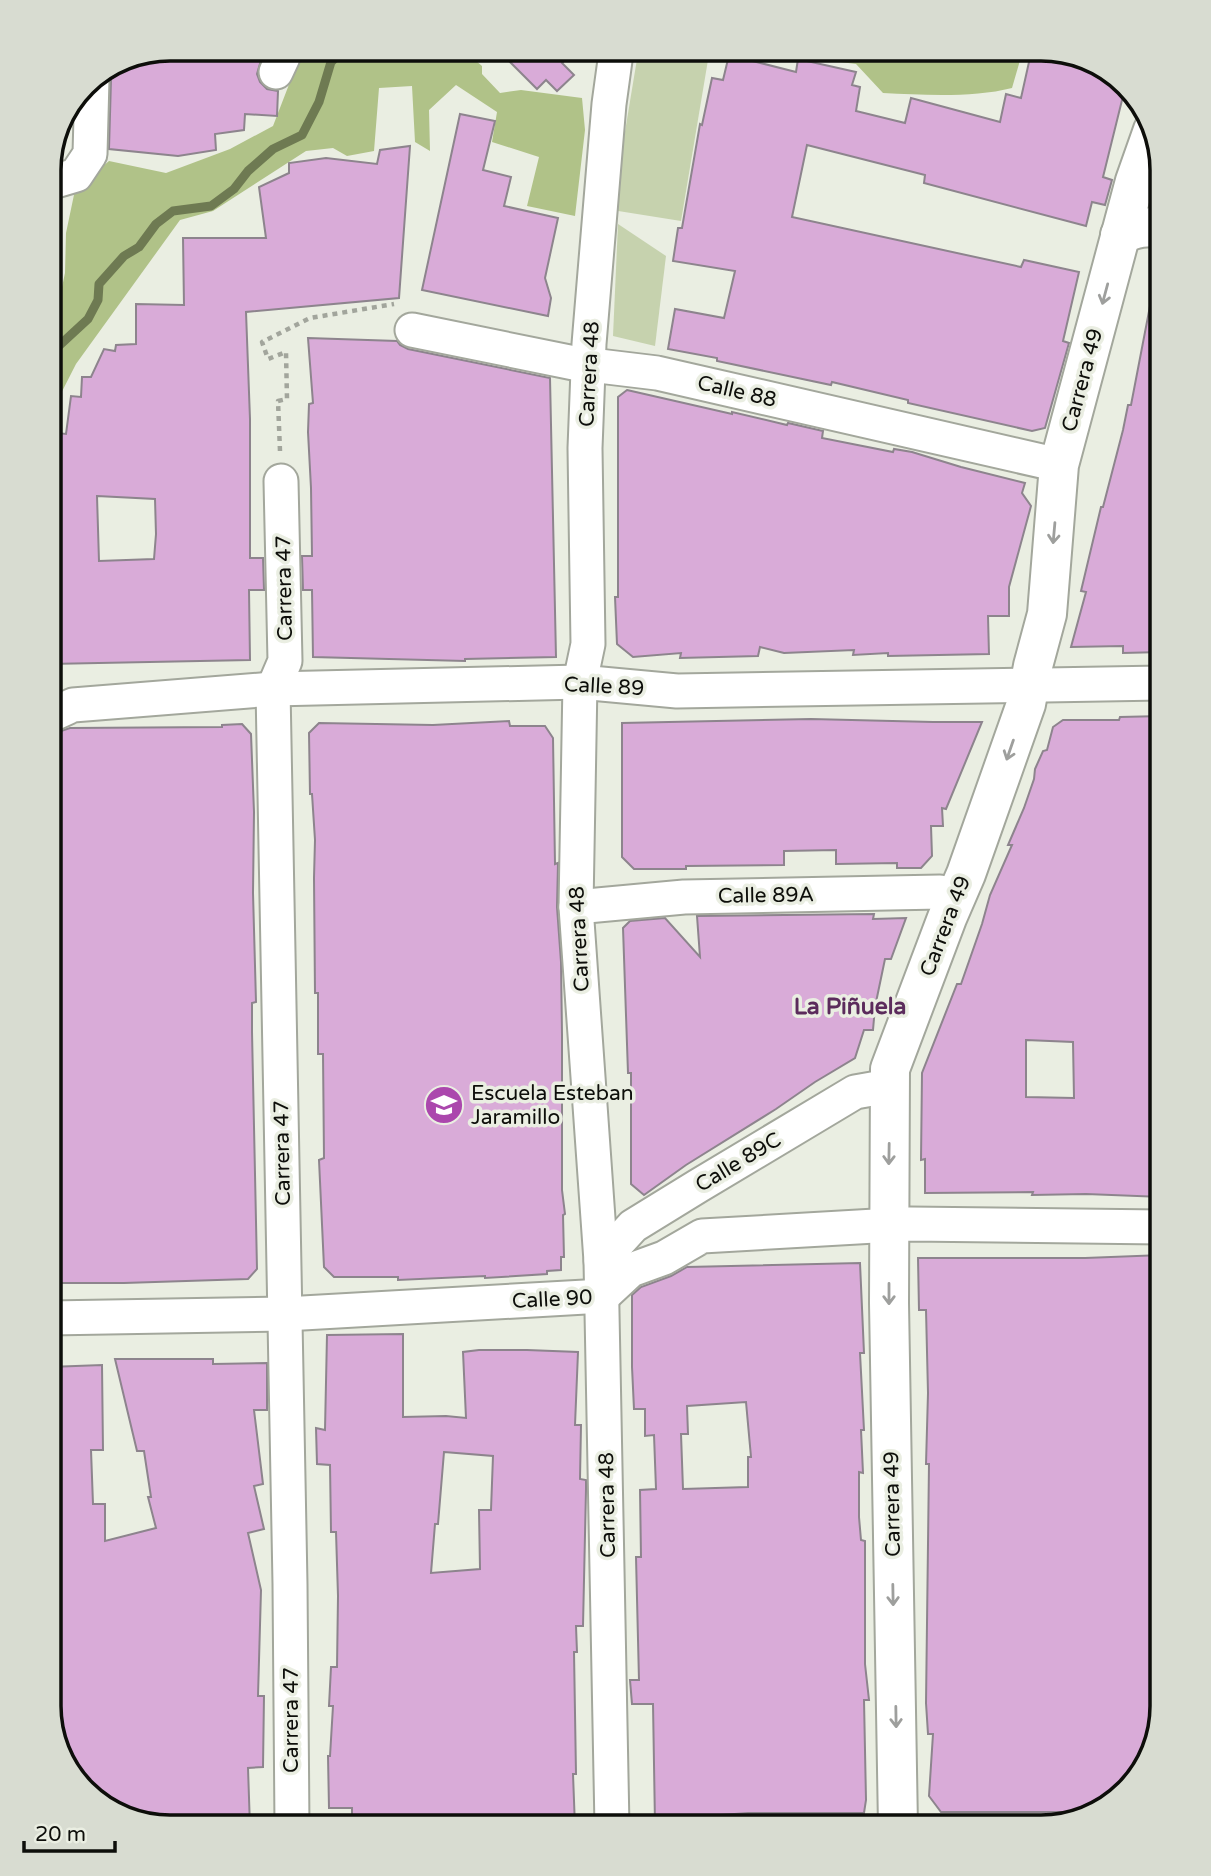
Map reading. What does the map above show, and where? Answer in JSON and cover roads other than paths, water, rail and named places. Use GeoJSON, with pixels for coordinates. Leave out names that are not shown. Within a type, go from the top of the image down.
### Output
{"type":"FeatureCollection","features":[{"type":"Feature","properties":{"kind":"street","name":"Carrera 48"},"geometry":{"type":"LineString","coordinates":[[612,1815],[603,1297],[576,907],[580,682],[588,644],[588,366],[609,104],[615,61]]}},
{"type":"Feature","properties":{"kind":"street"},"geometry":{"type":"LineString","coordinates":[[61,179],[76,175],[90,154],[92,95]]}},
{"type":"Feature","properties":{"kind":"street","name":"Carrera 49"},"geometry":{"type":"LineString","coordinates":[[898,1815],[889,1344],[890,1069],[971,861],[1026,704],[1047,614],[1059,465],[1120,235],[1147,147]]}},
{"type":"Feature","properties":{"kind":"street"},"geometry":{"type":"LineString","coordinates":[[1120,235],[1150,226]]}},
{"type":"Feature","properties":{"kind":"street","name":"Calle 88"},"geometry":{"type":"LineString","coordinates":[[407,316],[588,366],[657,373],[1059,465]]}},
{"type":"Feature","properties":{"kind":"street","name":"Carrera 47"},"geometry":{"type":"LineString","coordinates":[[281,481],[285,661],[273,689],[292,1815]]}},
{"type":"Feature","properties":{"kind":"street","name":"Calle 89"},"geometry":{"type":"LineString","coordinates":[[61,710],[73,705],[273,689],[580,682],[677,691],[1150,683]]}},
{"type":"Feature","properties":{"kind":"street","name":"Calle 89A"},"geometry":{"type":"LineString","coordinates":[[576,907],[684,897],[940,892],[956,897]]}},
{"type":"Feature","properties":{"kind":"street","name":"Calle 89C"},"geometry":{"type":"LineString","coordinates":[[601,1261],[633,1226],[698,1185],[855,1092],[889,1086]]}},
{"type":"Feature","properties":{"kind":"street","name":"Calle 90"},"geometry":{"type":"LineString","coordinates":[[61,1318],[285,1314],[603,1297],[631,1270],[664,1258],[702,1236],[910,1224],[1150,1227]]}},
{"type":"Feature","properties":{"kind":"waterway"},"geometry":{"type":"LineString","coordinates":[[61,344],[88,319],[98,300],[99,284],[124,256],[139,247],[156,224],[173,211],[211,206],[234,189],[248,171],[273,149],[302,135],[319,102],[332,61]]}},
{"type":"Feature","properties":{"kind":"place","name":"Escuela Esteban Jaramillo"},"geometry":{"type":"Point","coordinates":[444,1105]}},
{"type":"Feature","properties":{"kind":"district","name":"La Piñuela"},"geometry":{"type":"Point","coordinates":[850,1006]}}]}
